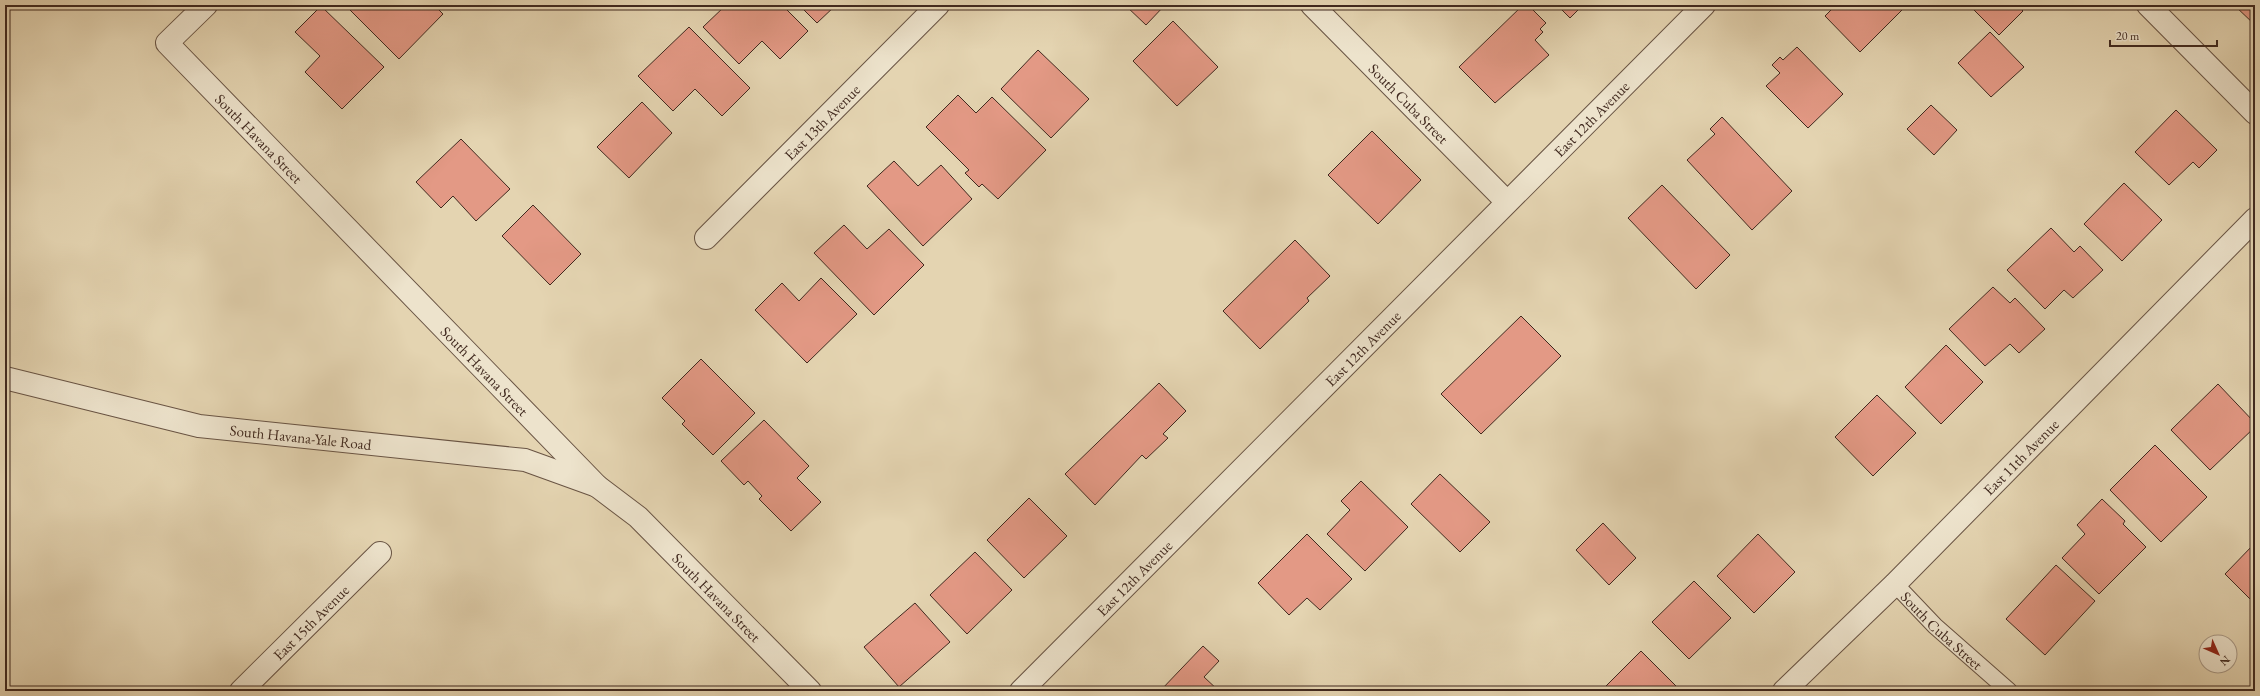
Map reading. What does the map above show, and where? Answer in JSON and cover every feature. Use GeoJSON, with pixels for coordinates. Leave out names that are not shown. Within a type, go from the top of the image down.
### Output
{"type":"FeatureCollection","features":[{"type":"Feature","properties":{"kind":"street","name":"South Havana Street"},"geometry":{"type":"LineString","coordinates":[[206,5],[167,43],[597,486],[638,517],[810,691]]}},
{"type":"Feature","properties":{"kind":"street","name":"East 13th Avenue"},"geometry":{"type":"LineString","coordinates":[[706,238],[938,5]]}},
{"type":"Feature","properties":{"kind":"street","name":"South Cuba Street"},"geometry":{"type":"LineString","coordinates":[[1312,5],[1507,202]]}},
{"type":"Feature","properties":{"kind":"street","name":"East 12th Avenue"},"geometry":{"type":"LineString","coordinates":[[1021,691],[1704,5]]}},
{"type":"Feature","properties":{"kind":"street"},"geometry":{"type":"LineString","coordinates":[[2148,5],[2255,113]]}},
{"type":"Feature","properties":{"kind":"street","name":"East 11th Avenue"},"geometry":{"type":"LineString","coordinates":[[1784,691],[1895,584],[2255,219]]}},
{"type":"Feature","properties":{"kind":"street","name":"South Havana-Yale Road"},"geometry":{"type":"LineString","coordinates":[[5,378],[199,426],[526,460],[597,486]]}},
{"type":"Feature","properties":{"kind":"street","name":"East 15th Avenue"},"geometry":{"type":"LineString","coordinates":[[242,691],[380,553]]}},
{"type":"Feature","properties":{"kind":"lane","name":"South Cuba Street"},"geometry":{"type":"LineString","coordinates":[[1895,584],[1935,626],[2009,691]]}},
{"type":"Feature","properties":{"kind":"building"},"geometry":{"type":"Polygon","coordinates":[[[345,5],[434,5],[443,14],[399,59],[345,5]]]}},
{"type":"Feature","properties":{"kind":"building"},"geometry":{"type":"Polygon","coordinates":[[[726,5],[782,5],[808,31],[780,59],[762,41],[739,64],[703,27],[726,5]]]}},
{"type":"Feature","properties":{"kind":"building"},"geometry":{"type":"Polygon","coordinates":[[[799,5],[836,5],[817,23],[799,5]]]}},
{"type":"Feature","properties":{"kind":"building"},"geometry":{"type":"Polygon","coordinates":[[[1125,5],[1165,5],[1146,25],[1125,5]]]}},
{"type":"Feature","properties":{"kind":"building"},"geometry":{"type":"Polygon","coordinates":[[[1523,5],[1528,5],[1546,23],[1540,29],[1543,32],[1535,40],[1549,55],[1495,103],[1459,67],[1523,5]]]}},
{"type":"Feature","properties":{"kind":"building"},"geometry":{"type":"Polygon","coordinates":[[[1557,5],[1583,5],[1570,18],[1557,5]]]}},
{"type":"Feature","properties":{"kind":"building"},"geometry":{"type":"Polygon","coordinates":[[[1836,5],[1907,5],[1860,52],[1825,16],[1836,5]]]}},
{"type":"Feature","properties":{"kind":"building"},"geometry":{"type":"Polygon","coordinates":[[[1974,5],[2017,5],[2023,11],[1999,35],[1972,8],[1974,5]]]}},
{"type":"Feature","properties":{"kind":"building"},"geometry":{"type":"Polygon","coordinates":[[[2234,5],[2255,5],[2255,25],[2234,5]]]}},
{"type":"Feature","properties":{"kind":"building"},"geometry":{"type":"Polygon","coordinates":[[[321,6],[384,67],[342,109],[305,72],[320,56],[295,32],[321,6]]]}},
{"type":"Feature","properties":{"kind":"building"},"geometry":{"type":"Polygon","coordinates":[[[1173,21],[1218,67],[1177,106],[1133,61],[1173,21]]]}},
{"type":"Feature","properties":{"kind":"building"},"geometry":{"type":"Polygon","coordinates":[[[689,27],[750,88],[722,116],[695,89],[673,111],[638,76],[689,27]]]}},
{"type":"Feature","properties":{"kind":"building"},"geometry":{"type":"Polygon","coordinates":[[[1990,32],[2024,67],[1991,97],[1958,63],[1990,32]]]}},
{"type":"Feature","properties":{"kind":"building"},"geometry":{"type":"Polygon","coordinates":[[[1797,47],[1843,94],[1808,128],[1766,86],[1780,73],[1772,65],[1780,57],[1783,60],[1797,47]]]}},
{"type":"Feature","properties":{"kind":"building"},"geometry":{"type":"Polygon","coordinates":[[[1038,50],[1089,99],[1051,138],[1001,89],[1038,50]]]}},
{"type":"Feature","properties":{"kind":"building"},"geometry":{"type":"Polygon","coordinates":[[[958,95],[976,113],[992,97],[1046,150],[998,199],[982,184],[979,187],[965,173],[969,170],[926,127],[958,95]]]}},
{"type":"Feature","properties":{"kind":"building"},"geometry":{"type":"Polygon","coordinates":[[[642,102],[672,133],[629,178],[597,147],[642,102]]]}},
{"type":"Feature","properties":{"kind":"building"},"geometry":{"type":"Polygon","coordinates":[[[1931,105],[1957,130],[1934,155],[1907,129],[1931,105]]]}},
{"type":"Feature","properties":{"kind":"building"},"geometry":{"type":"Polygon","coordinates":[[[2176,110],[2217,150],[2199,168],[2193,162],[2169,185],[2135,152],[2176,110]]]}},
{"type":"Feature","properties":{"kind":"building"},"geometry":{"type":"Polygon","coordinates":[[[1722,117],[1792,191],[1752,230],[1687,160],[1715,134],[1710,129],[1722,117]]]}},
{"type":"Feature","properties":{"kind":"building"},"geometry":{"type":"Polygon","coordinates":[[[1372,131],[1421,180],[1378,224],[1328,175],[1372,131]]]}},
{"type":"Feature","properties":{"kind":"building"},"geometry":{"type":"Polygon","coordinates":[[[461,139],[510,189],[476,221],[453,196],[441,208],[416,182],[461,139]]]}},
{"type":"Feature","properties":{"kind":"building"},"geometry":{"type":"Polygon","coordinates":[[[894,161],[918,186],[941,165],[972,199],[923,246],[867,186],[894,161]]]}},
{"type":"Feature","properties":{"kind":"building"},"geometry":{"type":"Polygon","coordinates":[[[2124,183],[2162,220],[2122,261],[2084,224],[2124,183]]]}},
{"type":"Feature","properties":{"kind":"building"},"geometry":{"type":"Polygon","coordinates":[[[1662,185],[1730,255],[1696,289],[1628,218],[1662,185]]]}},
{"type":"Feature","properties":{"kind":"building"},"geometry":{"type":"Polygon","coordinates":[[[533,205],[581,254],[550,285],[502,236],[533,205]]]}},
{"type":"Feature","properties":{"kind":"building"},"geometry":{"type":"Polygon","coordinates":[[[844,225],[867,249],[889,229],[924,265],[874,315],[814,253],[844,225]]]}},
{"type":"Feature","properties":{"kind":"building"},"geometry":{"type":"Polygon","coordinates":[[[2051,228],[2074,252],[2080,246],[2103,270],[2073,298],[2064,290],[2045,309],[2007,270],[2051,228]]]}},
{"type":"Feature","properties":{"kind":"building"},"geometry":{"type":"Polygon","coordinates":[[[1295,240],[1330,276],[1307,298],[1309,301],[1260,349],[1223,311],[1295,240]]]}},
{"type":"Feature","properties":{"kind":"building"},"geometry":{"type":"Polygon","coordinates":[[[821,278],[857,314],[807,363],[755,310],[782,283],[799,301],[821,278]]]}},
{"type":"Feature","properties":{"kind":"building"},"geometry":{"type":"Polygon","coordinates":[[[1993,287],[2010,303],[2015,298],[2045,329],[2019,353],[2010,344],[1985,366],[1949,329],[1993,287]]]}},
{"type":"Feature","properties":{"kind":"building"},"geometry":{"type":"Polygon","coordinates":[[[1521,316],[1561,356],[1481,434],[1441,394],[1521,316]]]}},
{"type":"Feature","properties":{"kind":"building"},"geometry":{"type":"Polygon","coordinates":[[[1946,345],[1983,382],[1941,424],[1905,387],[1946,345]]]}},
{"type":"Feature","properties":{"kind":"building"},"geometry":{"type":"Polygon","coordinates":[[[701,359],[755,413],[713,455],[682,424],[685,421],[662,398],[701,359]]]}},
{"type":"Feature","properties":{"kind":"building"},"geometry":{"type":"Polygon","coordinates":[[[1159,383],[1186,411],[1163,434],[1168,438],[1146,459],[1142,455],[1095,505],[1065,474],[1159,383]]]}},
{"type":"Feature","properties":{"kind":"building"},"geometry":{"type":"Polygon","coordinates":[[[2218,384],[2255,423],[2255,427],[2210,470],[2171,430],[2218,384]]]}},
{"type":"Feature","properties":{"kind":"building"},"geometry":{"type":"Polygon","coordinates":[[[1877,395],[1916,433],[1873,476],[1835,437],[1877,395]]]}},
{"type":"Feature","properties":{"kind":"building"},"geometry":{"type":"Polygon","coordinates":[[[764,420],[809,466],[797,478],[821,502],[791,531],[759,499],[762,496],[748,481],[744,485],[721,461],[764,420]]]}},
{"type":"Feature","properties":{"kind":"building"},"geometry":{"type":"Polygon","coordinates":[[[2155,445],[2207,497],[2161,542],[2110,490],[2155,445]]]}},
{"type":"Feature","properties":{"kind":"building"},"geometry":{"type":"Polygon","coordinates":[[[1440,474],[1490,522],[1460,552],[1411,504],[1440,474]]]}},
{"type":"Feature","properties":{"kind":"building"},"geometry":{"type":"Polygon","coordinates":[[[1361,481],[1408,527],[1365,571],[1327,534],[1350,510],[1341,501],[1361,481]]]}},
{"type":"Feature","properties":{"kind":"building"},"geometry":{"type":"Polygon","coordinates":[[[1029,498],[1067,536],[1024,578],[987,540],[1029,498]]]}},
{"type":"Feature","properties":{"kind":"building"},"geometry":{"type":"Polygon","coordinates":[[[2102,499],[2125,521],[2123,524],[2146,547],[2099,594],[2062,558],[2085,534],[2077,525],[2102,499]]]}},
{"type":"Feature","properties":{"kind":"building"},"geometry":{"type":"Polygon","coordinates":[[[1603,523],[1636,558],[1609,585],[1576,550],[1603,523]]]}},
{"type":"Feature","properties":{"kind":"building"},"geometry":{"type":"Polygon","coordinates":[[[1307,534],[1352,579],[1320,610],[1307,598],[1289,615],[1258,583],[1307,534]]]}},
{"type":"Feature","properties":{"kind":"building"},"geometry":{"type":"Polygon","coordinates":[[[1758,534],[1795,572],[1754,613],[1717,576],[1758,534]]]}},
{"type":"Feature","properties":{"kind":"building"},"geometry":{"type":"Polygon","coordinates":[[[2255,543],[2255,602],[2254,603],[2225,574],[2255,543]]]}},
{"type":"Feature","properties":{"kind":"building"},"geometry":{"type":"Polygon","coordinates":[[[975,552],[1012,590],[967,634],[930,595],[975,552]]]}},
{"type":"Feature","properties":{"kind":"building"},"geometry":{"type":"Polygon","coordinates":[[[2056,565],[2095,601],[2045,655],[2006,619],[2056,565]]]}},
{"type":"Feature","properties":{"kind":"building"},"geometry":{"type":"Polygon","coordinates":[[[1694,581],[1731,618],[1689,659],[1652,622],[1694,581]]]}},
{"type":"Feature","properties":{"kind":"building"},"geometry":{"type":"Polygon","coordinates":[[[915,603],[950,642],[899,687],[864,647],[915,603]]]}},
{"type":"Feature","properties":{"kind":"building"},"geometry":{"type":"Polygon","coordinates":[[[1203,646],[1219,661],[1204,677],[1219,691],[1160,691],[1203,646]]]}},
{"type":"Feature","properties":{"kind":"building"},"geometry":{"type":"Polygon","coordinates":[[[1641,651],[1678,688],[1676,691],[1601,691],[1641,651]]]}}]}
